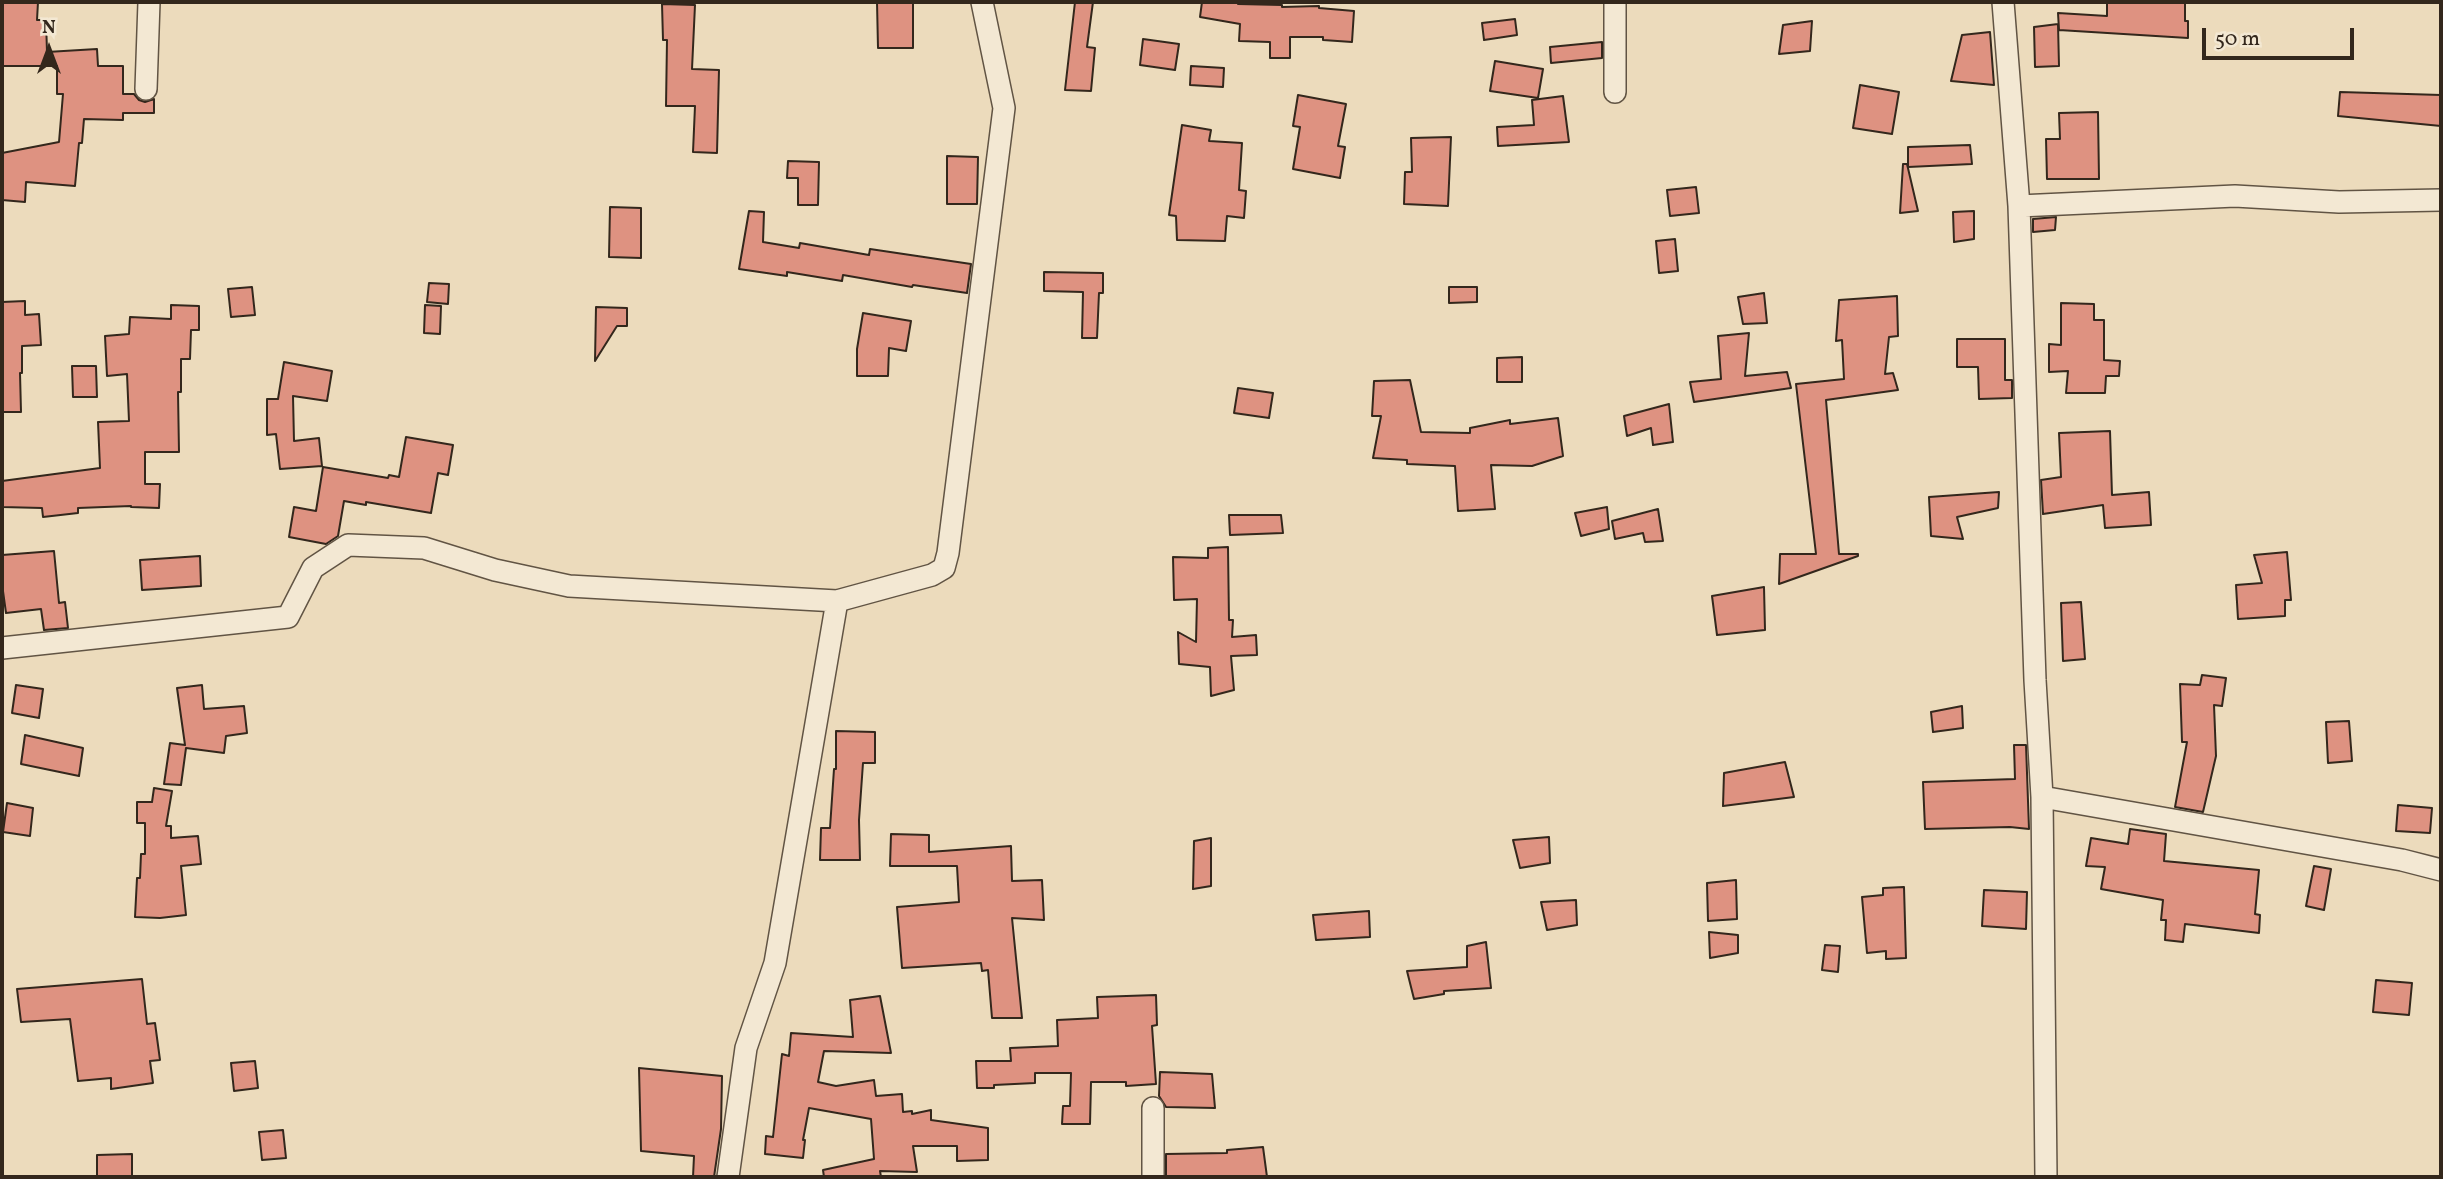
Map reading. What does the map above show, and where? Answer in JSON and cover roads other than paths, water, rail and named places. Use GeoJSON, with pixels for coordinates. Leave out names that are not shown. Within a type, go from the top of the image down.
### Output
{"type":"FeatureCollection","features":[{"type":"Feature","properties":{"kind":"street"},"geometry":{"type":"LineString","coordinates":[[146,89],[149,2]]}},
{"type":"Feature","properties":{"kind":"street"},"geometry":{"type":"LineString","coordinates":[[2,648],[288,617],[313,568],[348,545],[424,548],[495,570],[569,586],[836,601],[932,575],[944,568],[1004,108],[982,2]]}},
{"type":"Feature","properties":{"kind":"street"},"geometry":{"type":"LineString","coordinates":[[1615,2],[1615,92]]}},
{"type":"Feature","properties":{"kind":"street"},"geometry":{"type":"LineString","coordinates":[[2003,2],[2018,206],[2035,680],[2042,796],[2046,1177]]}},
{"type":"Feature","properties":{"kind":"street"},"geometry":{"type":"LineString","coordinates":[[2018,206],[2235,196],[2339,202],[2441,200]]}},
{"type":"Feature","properties":{"kind":"street"},"geometry":{"type":"LineString","coordinates":[[728,1177],[746,1048],[775,963],[836,601]]}},
{"type":"Feature","properties":{"kind":"street"},"geometry":{"type":"LineString","coordinates":[[2042,796],[2402,860],[2441,870]]}},
{"type":"Feature","properties":{"kind":"street"},"geometry":{"type":"LineString","coordinates":[[1153,1108],[1153,1177]]}}]}
